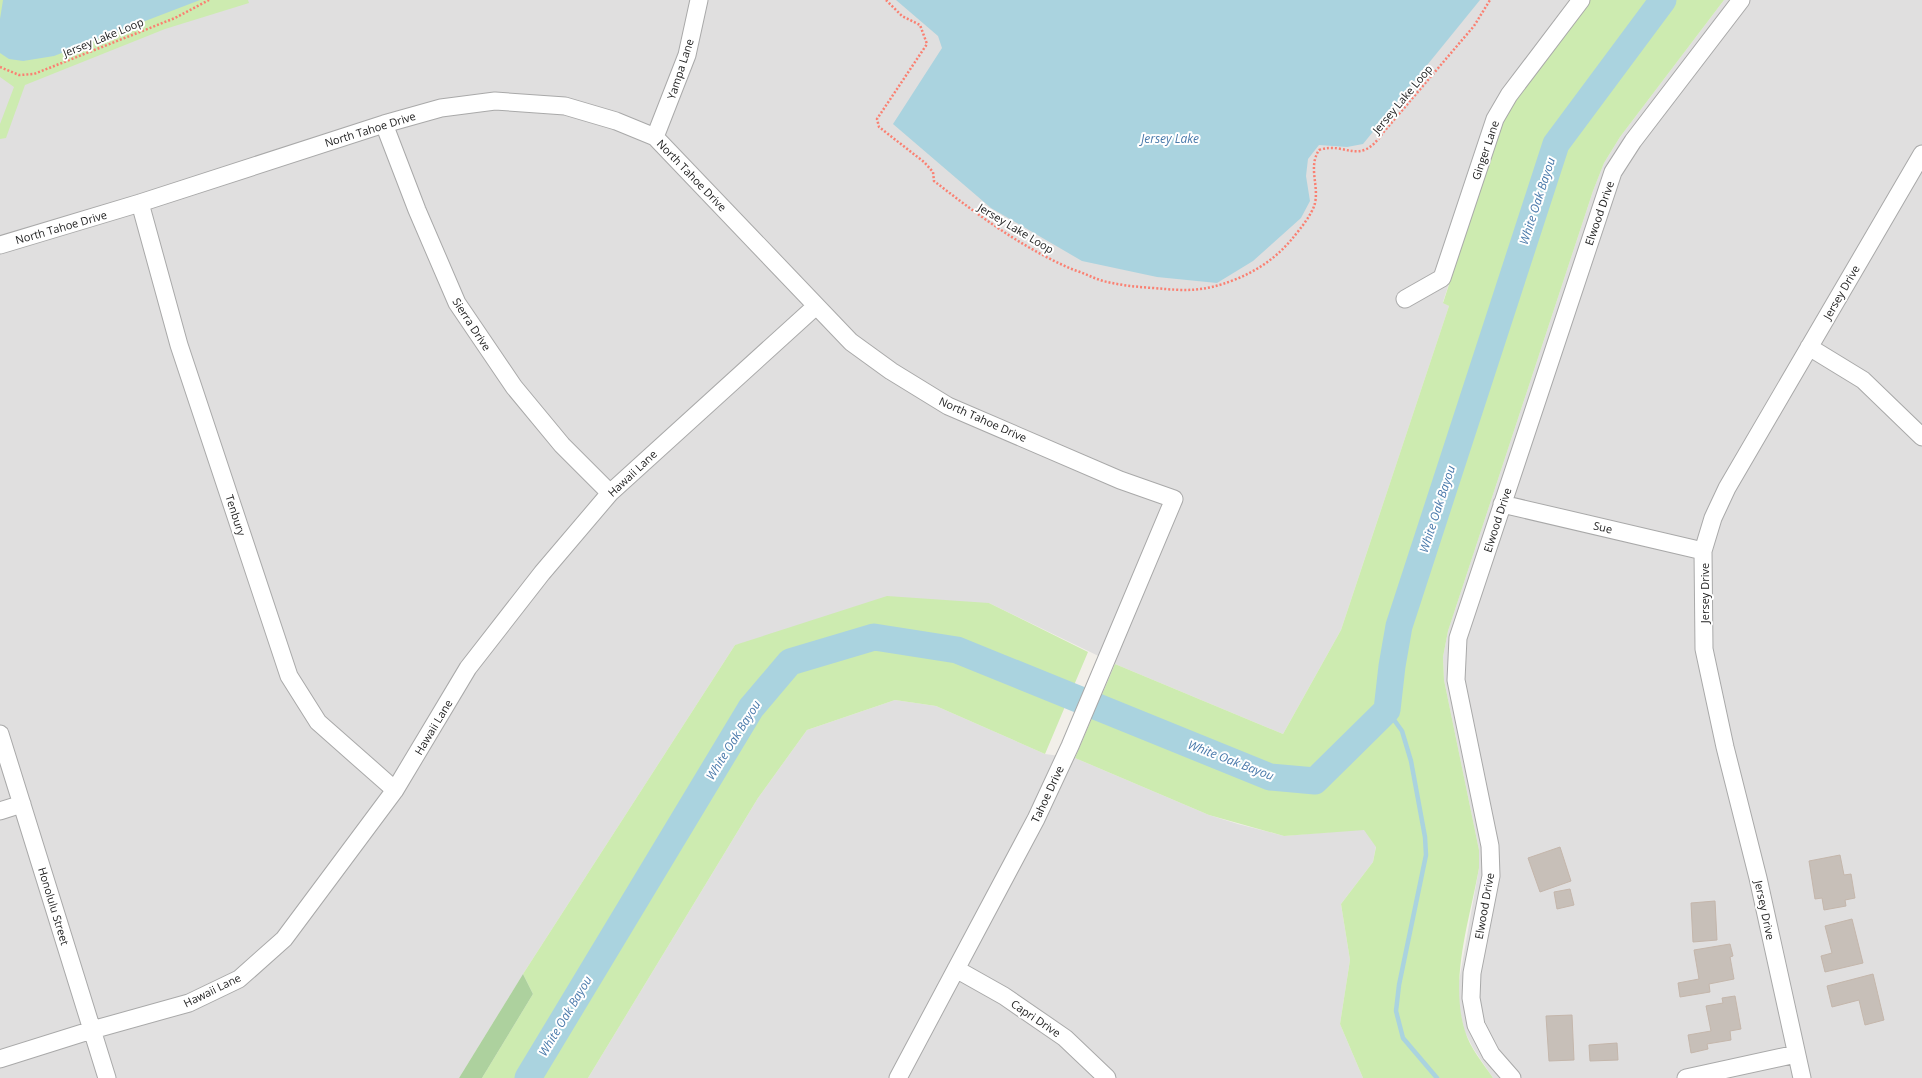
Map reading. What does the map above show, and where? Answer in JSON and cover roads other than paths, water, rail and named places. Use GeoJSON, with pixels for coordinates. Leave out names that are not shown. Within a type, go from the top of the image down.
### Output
{"type":"FeatureCollection","features":[{"type":"Feature","properties":{"kind":"street","name":"Yampa Lane"},"geometry":{"type":"LineString","coordinates":[[655,137],[687,54],[699,0]]}},
{"type":"Feature","properties":{"kind":"street","name":"Ginger Lane"},"geometry":{"type":"LineString","coordinates":[[1404,299],[1442,278],[1495,119],[1509,95],[1581,0]]}},
{"type":"Feature","properties":{"kind":"street","name":"Elwood Drive"},"geometry":{"type":"LineString","coordinates":[[1512,1078],[1491,1054],[1476,1025],[1471,998],[1472,973],[1491,876],[1490,846],[1456,680],[1458,638],[1613,172],[1633,141],[1741,0]]}},
{"type":"Feature","properties":{"kind":"street","name":"North Tahoe Drive"},"geometry":{"type":"LineString","coordinates":[[0,245],[140,203],[384,124],[441,108],[495,101],[565,106],[616,121],[655,137],[851,342],[891,371],[948,406],[1120,480],[1174,499]]}},
{"type":"Feature","properties":{"kind":"street","name":"Sierra Drive"},"geometry":{"type":"LineString","coordinates":[[384,124],[417,210],[457,303],[514,387],[562,445],[610,493]]}},
{"type":"Feature","properties":{"kind":"street","name":"Jersey Drive"},"geometry":{"type":"LineString","coordinates":[[1802,1078],[1758,878],[1725,747],[1704,649],[1703,551],[1713,518],[1727,488],[1922,154]]}},
{"type":"Feature","properties":{"kind":"street","name":"Tenbury"},"geometry":{"type":"LineString","coordinates":[[140,203],[179,345],[289,676],[318,722],[395,790]]}},
{"type":"Feature","properties":{"kind":"street","name":"Hawaii Lane"},"geometry":{"type":"LineString","coordinates":[[0,1059],[92,1030],[189,1003],[239,979],[284,939],[395,790],[468,668],[542,573],[610,493],[816,306]]}},
{"type":"Feature","properties":{"kind":"street"},"geometry":{"type":"LineString","coordinates":[[1808,347],[1863,380],[1922,437]]}},
{"type":"Feature","properties":{"kind":"street","name":"Tahoe Drive"},"geometry":{"type":"LineString","coordinates":[[898,1078],[1036,819],[1070,746],[1174,499]]}},
{"type":"Feature","properties":{"kind":"street","name":"Sue"},"geometry":{"type":"LineString","coordinates":[[1502,504],[1703,551]]}},
{"type":"Feature","properties":{"kind":"street","name":"Honolulu Street"},"geometry":{"type":"LineString","coordinates":[[0,734],[107,1078]]}},
{"type":"Feature","properties":{"kind":"street"},"geometry":{"type":"LineString","coordinates":[[0,811],[22,804]]}},
{"type":"Feature","properties":{"kind":"street","name":"Capri Drive"},"geometry":{"type":"LineString","coordinates":[[956,969],[1004,996],[1065,1038],[1106,1078]]}},
{"type":"Feature","properties":{"kind":"street"},"geometry":{"type":"LineString","coordinates":[[1686,1078],[1796,1054]]}},
{"type":"Feature","properties":{"kind":"water"},"geometry":{"type":"Polygon","coordinates":[[[3,0],[200,0],[54,56],[23,61],[9,59],[0,53],[0,19],[3,0]]]}},
{"type":"Feature","properties":{"kind":"water","name":"Jersey Lake"},"geometry":{"type":"Polygon","coordinates":[[[896,0],[1480,0],[1363,144],[1347,147],[1319,145],[1308,159],[1306,176],[1310,201],[1301,218],[1253,261],[1217,283],[1157,277],[1082,261],[991,208],[893,124],[942,48],[938,36],[896,0]]]}},
{"type":"Feature","properties":{"kind":"waterway","name":"White Oak Bayou"},"geometry":{"type":"LineString","coordinates":[[528,1078],[751,708],[790,662],[874,637],[957,650],[1270,777],[1315,781],[1387,710],[1392,666],[1399,626],[1556,144],[1663,0]]}},
{"type":"Feature","properties":{"kind":"waterway"},"geometry":{"type":"LineString","coordinates":[[1387,710],[1402,731],[1411,761],[1425,837],[1426,855],[1399,985],[1396,1011],[1403,1038],[1437,1078]]}}]}
